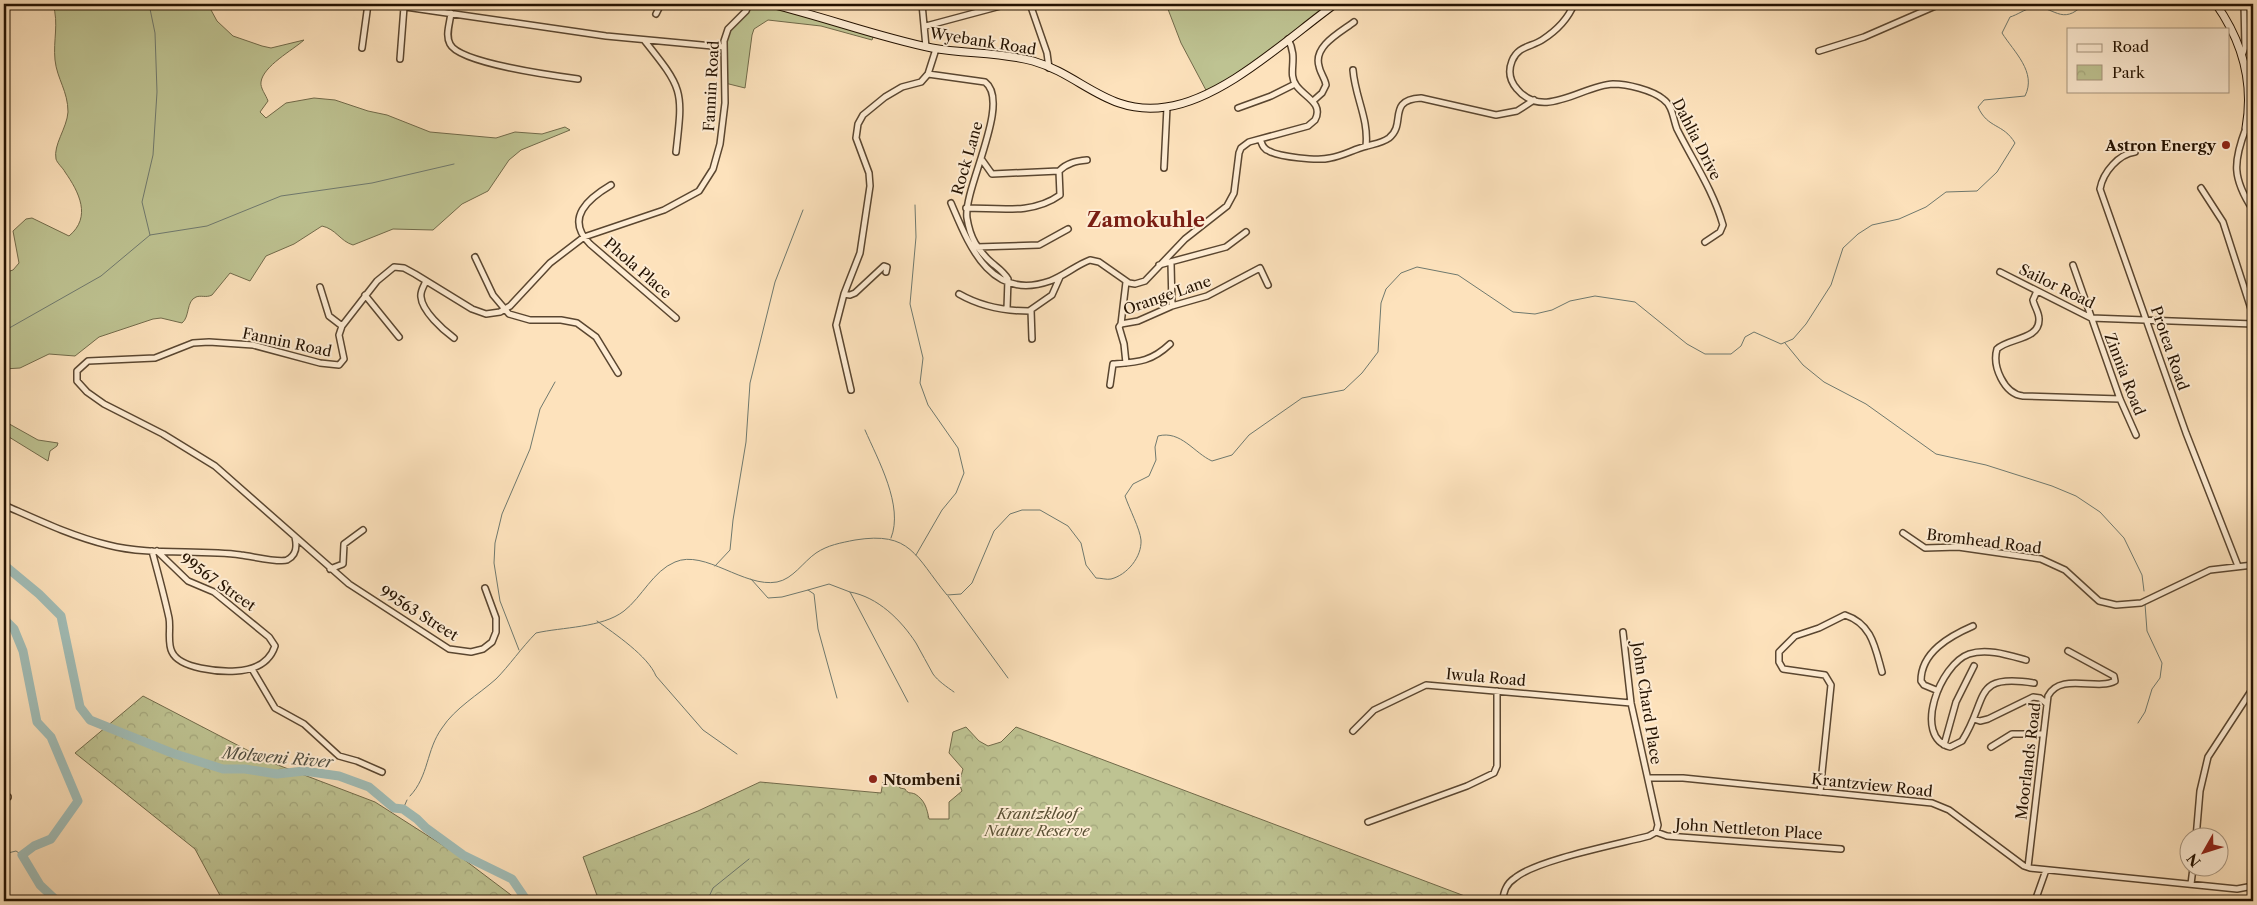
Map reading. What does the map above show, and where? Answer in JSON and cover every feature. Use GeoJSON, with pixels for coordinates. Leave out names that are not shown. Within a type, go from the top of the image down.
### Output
{"type":"FeatureCollection","features":[{"type":"Feature","properties":{"kind":"street"},"geometry":{"type":"LineString","coordinates":[[362,48],[368,4]]}},
{"type":"Feature","properties":{"kind":"street"},"geometry":{"type":"LineString","coordinates":[[386,4],[644,40],[723,47]]}},
{"type":"Feature","properties":{"kind":"street"},"geometry":{"type":"LineString","coordinates":[[656,14],[661,4]]}},
{"type":"Feature","properties":{"kind":"street","name":"Fannin Road"},"geometry":{"type":"LineString","coordinates":[[294,537],[215,466],[163,434],[110,407],[87,392],[77,380],[77,371],[88,361],[155,358],[194,343],[209,342],[253,345],[320,363],[339,365],[344,359],[339,335],[342,326],[365,295],[384,274],[394,268],[404,268],[479,312],[492,314],[505,310],[550,263],[584,237],[664,210],[694,196],[704,185],[713,169],[720,144],[725,103],[723,47],[728,29],[746,11],[749,4]]}},
{"type":"Feature","properties":{"kind":"street","name":"Wyebank Road"},"geometry":{"type":"LineString","coordinates":[[771,4],[926,47],[1013,57],[1049,68],[1105,99],[1121,105],[1145,109],[1167,107],[1190,100],[1234,79],[1335,4]]}},
{"type":"Feature","properties":{"kind":"street"},"geometry":{"type":"LineString","coordinates":[[922,4],[926,26],[926,47]]}},
{"type":"Feature","properties":{"kind":"street"},"geometry":{"type":"LineString","coordinates":[[926,26],[1008,4]]}},
{"type":"Feature","properties":{"kind":"street"},"geometry":{"type":"LineString","coordinates":[[1030,4],[1047,53],[1049,68]]}},
{"type":"Feature","properties":{"kind":"street"},"geometry":{"type":"LineString","coordinates":[[1534,100],[1521,94],[1513,83],[1510,69],[1512,60],[1520,50],[1537,43],[1556,29],[1565,20],[1574,4]]}},
{"type":"Feature","properties":{"kind":"street"},"geometry":{"type":"LineString","coordinates":[[1819,51],[1864,37],[1940,4]]}},
{"type":"Feature","properties":{"kind":"street"},"geometry":{"type":"LineString","coordinates":[[2216,4],[2232,31],[2249,80],[2251,130],[2236,158],[2236,166],[2241,186],[2253,210]]}},
{"type":"Feature","properties":{"kind":"street"},"geometry":{"type":"LineString","coordinates":[[2242,56],[2245,47],[2244,4]]}},
{"type":"Feature","properties":{"kind":"street"},"geometry":{"type":"LineString","coordinates":[[400,59],[404,7]]}},
{"type":"Feature","properties":{"kind":"street"},"geometry":{"type":"LineString","coordinates":[[451,13],[448,38],[451,46],[459,54],[480,60],[578,78]]}},
{"type":"Feature","properties":{"kind":"street"},"geometry":{"type":"LineString","coordinates":[[1313,101],[1322,93],[1326,85],[1318,65],[1320,52],[1325,45],[1354,22]]}},
{"type":"Feature","properties":{"kind":"street"},"geometry":{"type":"LineString","coordinates":[[951,203],[974,255],[987,269],[1008,281],[1028,285],[1048,282],[1090,260],[1099,262],[1126,282],[1135,284],[1145,281],[1192,232],[1227,206],[1234,193],[1240,150],[1249,142],[1312,123],[1318,112],[1313,101],[1295,84],[1292,75],[1294,56],[1288,39]]}},
{"type":"Feature","properties":{"kind":"street"},"geometry":{"type":"LineString","coordinates":[[644,40],[668,69],[680,94],[681,111],[676,152]]}},
{"type":"Feature","properties":{"kind":"street"},"geometry":{"type":"LineString","coordinates":[[851,390],[836,325],[844,294],[860,253],[870,179],[856,138],[858,124],[863,115],[885,97],[902,87],[921,82],[928,74],[936,49]]}},
{"type":"Feature","properties":{"kind":"street"},"geometry":{"type":"LineString","coordinates":[[1353,70],[1355,92],[1367,126],[1366,146]]}},
{"type":"Feature","properties":{"kind":"street","name":"Rock Lane"},"geometry":{"type":"LineString","coordinates":[[928,74],[982,82],[989,86],[991,120],[982,160],[968,192],[966,208],[970,232],[976,246],[1005,274],[1008,281]]}},
{"type":"Feature","properties":{"kind":"street"},"geometry":{"type":"LineString","coordinates":[[1238,108],[1271,96],[1295,84]]}},
{"type":"Feature","properties":{"kind":"street","name":"Dahlia Drive"},"geometry":{"type":"LineString","coordinates":[[1534,100],[1565,99],[1611,84],[1631,87],[1664,99],[1672,110],[1677,128],[1703,176],[1724,225],[1720,232],[1705,242]]}},
{"type":"Feature","properties":{"kind":"street"},"geometry":{"type":"LineString","coordinates":[[1260,139],[1263,147],[1269,152],[1314,159],[1330,158],[1390,137],[1396,125],[1398,110],[1401,105],[1411,99],[1421,98],[1496,115],[1517,111],[1534,100]]}},
{"type":"Feature","properties":{"kind":"street"},"geometry":{"type":"LineString","coordinates":[[1164,168],[1167,107]]}},
{"type":"Feature","properties":{"kind":"street","name":"Protea Road"},"geometry":{"type":"LineString","coordinates":[[2135,152],[2128,153],[2118,160],[2105,177],[2100,189],[2186,433],[2238,566]]}},
{"type":"Feature","properties":{"kind":"street"},"geometry":{"type":"LineString","coordinates":[[982,160],[992,174],[1059,171],[1069,164],[1087,160]]}},
{"type":"Feature","properties":{"kind":"street"},"geometry":{"type":"LineString","coordinates":[[966,208],[1026,209],[1039,206],[1060,195],[1059,171]]}},
{"type":"Feature","properties":{"kind":"street"},"geometry":{"type":"LineString","coordinates":[[584,237],[579,223],[586,204],[593,196],[611,185]]}},
{"type":"Feature","properties":{"kind":"street"},"geometry":{"type":"LineString","coordinates":[[2202,188],[2223,222],[2253,315]]}},
{"type":"Feature","properties":{"kind":"street"},"geometry":{"type":"LineString","coordinates":[[976,246],[1039,245],[1068,229]]}},
{"type":"Feature","properties":{"kind":"street"},"geometry":{"type":"LineString","coordinates":[[1159,265],[1226,247],[1246,232]]}},
{"type":"Feature","properties":{"kind":"street","name":"Phola Place"},"geometry":{"type":"LineString","coordinates":[[584,237],[676,318]]}},
{"type":"Feature","properties":{"kind":"street"},"geometry":{"type":"LineString","coordinates":[[475,257],[493,295],[511,315],[521,318],[577,323],[596,337],[618,373]]}},
{"type":"Feature","properties":{"kind":"street"},"geometry":{"type":"LineString","coordinates":[[1171,263],[1172,306]]}},
{"type":"Feature","properties":{"kind":"street","name":"Zinnia Road"},"geometry":{"type":"LineString","coordinates":[[2073,265],[2120,399],[2136,435]]}},
{"type":"Feature","properties":{"kind":"street"},"geometry":{"type":"LineString","coordinates":[[844,294],[850,295],[854,293],[884,266],[887,267],[886,272]]}},
{"type":"Feature","properties":{"kind":"street","name":"Orange Lane"},"geometry":{"type":"LineString","coordinates":[[1120,325],[1138,321],[1172,306],[1207,296],[1260,268],[1268,285]]}},
{"type":"Feature","properties":{"kind":"street","name":"Sailor Road"},"geometry":{"type":"LineString","coordinates":[[2000,272],[2091,318],[2253,324]]}},
{"type":"Feature","properties":{"kind":"street"},"geometry":{"type":"LineString","coordinates":[[959,294],[973,301],[1007,309],[1032,310],[1052,295],[1060,277]]}},
{"type":"Feature","properties":{"kind":"street"},"geometry":{"type":"LineString","coordinates":[[426,281],[421,292],[422,301],[439,326],[454,338]]}},
{"type":"Feature","properties":{"kind":"street"},"geometry":{"type":"LineString","coordinates":[[1007,309],[1008,281]]}},
{"type":"Feature","properties":{"kind":"street"},"geometry":{"type":"LineString","coordinates":[[1126,282],[1120,325],[1126,363]]}},
{"type":"Feature","properties":{"kind":"street"},"geometry":{"type":"LineString","coordinates":[[320,287],[329,316],[342,326]]}},
{"type":"Feature","properties":{"kind":"street"},"geometry":{"type":"LineString","coordinates":[[2037,291],[2033,300],[2039,319],[2035,329],[2022,338],[2001,345],[1996,354],[2000,373],[2012,394],[2120,399]]}},
{"type":"Feature","properties":{"kind":"street"},"geometry":{"type":"LineString","coordinates":[[365,295],[399,337]]}},
{"type":"Feature","properties":{"kind":"street"},"geometry":{"type":"LineString","coordinates":[[1032,310],[1032,339]]}},
{"type":"Feature","properties":{"kind":"street"},"geometry":{"type":"LineString","coordinates":[[1110,385],[1113,364],[1157,356],[1170,344]]}},
{"type":"Feature","properties":{"kind":"street"},"geometry":{"type":"LineString","coordinates":[[4,505],[61,530],[108,545],[154,551],[234,554],[285,561],[296,550],[294,537]]}},
{"type":"Feature","properties":{"kind":"street"},"geometry":{"type":"LineString","coordinates":[[330,569],[343,564],[344,544],[363,530]]}},
{"type":"Feature","properties":{"kind":"street","name":"Bromhead Road"},"geometry":{"type":"LineString","coordinates":[[1903,533],[1925,548],[1958,547],[2041,559],[2065,570],[2099,602],[2116,605],[2141,604],[2210,570],[2253,565]]}},
{"type":"Feature","properties":{"kind":"street","name":"99563 Street"},"geometry":{"type":"LineString","coordinates":[[294,537],[349,584],[455,651],[476,651],[492,642],[496,632],[496,618],[486,588]]}},
{"type":"Feature","properties":{"kind":"street","name":"99567 Street"},"geometry":{"type":"LineString","coordinates":[[154,551],[188,581],[214,592],[247,617],[274,641],[275,646],[268,659],[252,669],[217,671],[197,668],[172,652],[169,620],[154,551]]}},
{"type":"Feature","properties":{"kind":"street"},"geometry":{"type":"LineString","coordinates":[[1820,792],[1832,685],[1825,675],[1783,669],[1779,662],[1778,652],[1795,636],[1819,628],[1844,615],[1857,620],[1869,631],[1882,672]]}},
{"type":"Feature","properties":{"kind":"street"},"geometry":{"type":"LineString","coordinates":[[1936,690],[1924,686],[1921,681],[1923,670],[1932,654],[1946,639],[1973,626]]}},
{"type":"Feature","properties":{"kind":"street","name":"John Chard Place"},"geometry":{"type":"LineString","coordinates":[[1623,632],[1632,703],[1658,825],[1656,832]]}},
{"type":"Feature","properties":{"kind":"street","name":"Moorlands Road"},"geometry":{"type":"LineString","coordinates":[[2028,867],[2046,702],[2050,692],[2058,686],[2115,681],[2114,676],[2068,651]]}},
{"type":"Feature","properties":{"kind":"street"},"geometry":{"type":"LineString","coordinates":[[2026,660],[2003,654],[1970,653],[1952,665],[1936,690],[1933,731],[1937,740],[1944,745],[1954,746],[1962,741],[1986,690],[1994,683],[2012,680],[2034,683]]}},
{"type":"Feature","properties":{"kind":"street"},"geometry":{"type":"LineString","coordinates":[[1944,745],[1956,702],[1974,666]]}},
{"type":"Feature","properties":{"kind":"street"},"geometry":{"type":"LineString","coordinates":[[252,669],[275,708],[304,724],[339,756],[357,761],[382,772]]}},
{"type":"Feature","properties":{"kind":"street","name":"Iwula Road"},"geometry":{"type":"LineString","coordinates":[[1353,731],[1375,710],[1426,685],[1632,703]]}},
{"type":"Feature","properties":{"kind":"street"},"geometry":{"type":"LineString","coordinates":[[2197,828],[2200,784],[2208,757],[2253,688]]}},
{"type":"Feature","properties":{"kind":"street"},"geometry":{"type":"LineString","coordinates":[[1368,822],[1467,786],[1494,773],[1497,766],[1497,691]]}},
{"type":"Feature","properties":{"kind":"street"},"geometry":{"type":"LineString","coordinates":[[1974,719],[1980,721],[1988,719],[2033,697],[2040,698],[2046,702]]}},
{"type":"Feature","properties":{"kind":"street"},"geometry":{"type":"LineString","coordinates":[[1991,746],[2012,734],[2043,734]]}},
{"type":"Feature","properties":{"kind":"street","name":"Krantzview Road"},"geometry":{"type":"LineString","coordinates":[[1648,778],[1683,778],[1937,804],[1949,810],[2028,867],[2237,889],[2253,886]]}},
{"type":"Feature","properties":{"kind":"street"},"geometry":{"type":"LineString","coordinates":[[1503,901],[1509,883],[1526,871],[1569,857],[1649,836],[1656,832]]}},
{"type":"Feature","properties":{"kind":"street","name":"John Nettleton Place"},"geometry":{"type":"LineString","coordinates":[[1656,832],[1667,836],[1841,848]]}},
{"type":"Feature","properties":{"kind":"street"},"geometry":{"type":"LineString","coordinates":[[2035,901],[2046,870]]}},
{"type":"Feature","properties":{"kind":"street"},"geometry":{"type":"LineString","coordinates":[[2191,884],[2192,878]]}},
{"type":"Feature","properties":{"kind":"green space"},"geometry":{"type":"Polygon","coordinates":[[[53,4],[214,4],[211,10],[217,21],[233,36],[271,48],[304,40],[273,64],[263,76],[261,87],[268,101],[260,112],[266,118],[286,103],[314,98],[335,100],[387,115],[430,132],[496,138],[515,132],[542,134],[565,127],[570,130],[521,150],[509,160],[488,191],[462,204],[433,230],[393,229],[353,245],[322,226],[294,244],[266,256],[250,281],[230,273],[212,295],[198,296],[193,299],[182,323],[161,318],[153,319],[99,337],[75,356],[49,354],[20,368],[4,369],[4,273],[13,270],[19,263],[13,231],[26,219],[32,218],[69,236],[76,229],[82,213],[75,188],[56,159],[56,148],[67,118],[68,105],[55,60],[56,18],[53,4]]]}},
{"type":"Feature","properties":{"kind":"green space"},"geometry":{"type":"Polygon","coordinates":[[[749,4],[772,4],[875,32],[872,40],[821,26],[768,20],[754,29],[745,88],[725,83],[726,34],[749,4]]]}},
{"type":"Feature","properties":{"kind":"green space"},"geometry":{"type":"Polygon","coordinates":[[[1166,4],[1335,4],[1264,56],[1207,92],[1181,43],[1166,4]]]}},
{"type":"Feature","properties":{"kind":"green space"},"geometry":{"type":"Polygon","coordinates":[[[4,421],[38,440],[58,443],[50,451],[48,461],[9,437],[4,436],[4,421]]]}},
{"type":"Feature","properties":{"kind":"green space"},"geometry":{"type":"Polygon","coordinates":[[[143,696],[270,762],[375,802],[458,855],[519,901],[223,901],[195,849],[75,753],[143,696]]]}},
{"type":"Feature","properties":{"kind":"green space","name":"Krantzkloof Nature Reserve"},"geometry":{"type":"Polygon","coordinates":[[[966,727],[979,741],[988,746],[1001,742],[1016,727],[1478,901],[599,901],[583,857],[698,811],[760,782],[881,793],[883,782],[889,778],[896,780],[900,788],[915,794],[921,799],[929,819],[949,819],[949,802],[962,791],[959,783],[963,769],[949,753],[953,732],[966,727]]]}},
{"type":"Feature","properties":{"kind":"waterway"},"geometry":{"type":"LineString","coordinates":[[149,4],[155,33],[157,92],[153,155],[142,202],[150,235]]}},
{"type":"Feature","properties":{"kind":"waterway"},"geometry":{"type":"LineString","coordinates":[[410,796],[421,780],[433,745],[447,721],[496,679],[536,633],[593,624],[615,617],[630,605],[660,571],[675,562],[687,559],[699,560],[751,580],[777,582],[793,574],[816,553],[830,546],[855,540],[888,539],[900,543],[919,558],[947,595],[961,594],[972,583],[994,531],[1010,514],[1022,510],[1040,510],[1068,526],[1081,543],[1086,565],[1096,578],[1109,579],[1123,574],[1136,559],[1141,546],[1139,530],[1125,496],[1133,484],[1149,476],[1156,460],[1155,447],[1158,436],[1174,436],[1212,461],[1232,455],[1249,435],[1302,398],[1344,390],[1362,373],[1378,352],[1381,303],[1386,289],[1401,273],[1417,267],[1458,275],[1513,312],[1535,314],[1552,310],[1570,301],[1595,296],[1635,302],[1687,344],[1705,354],[1731,354],[1741,346],[1745,337],[1754,332],[1781,344],[1793,339],[1806,324],[1831,285],[1843,248],[1858,234],[1872,225],[1899,219],[1926,207],[1946,192],[1977,191],[1997,172],[2015,143],[2006,132],[1986,119],[1978,107],[1984,100],[2025,96],[2028,87],[2026,71],[2018,55],[2002,33],[2010,17],[2032,8],[2046,9],[2063,15],[2069,14],[2084,4]]}},
{"type":"Feature","properties":{"kind":"waterway"},"geometry":{"type":"LineString","coordinates":[[4,331],[101,276],[150,235],[207,226],[281,196],[372,183],[454,164]]}},
{"type":"Feature","properties":{"kind":"waterway"},"geometry":{"type":"LineString","coordinates":[[915,205],[916,237],[910,304],[923,358],[920,383],[928,405],[958,448],[964,473],[956,493],[942,510],[916,555]]}},
{"type":"Feature","properties":{"kind":"waterway"},"geometry":{"type":"LineString","coordinates":[[715,566],[730,550],[746,442],[750,383],[775,282],[803,210]]}},
{"type":"Feature","properties":{"kind":"waterway"},"geometry":{"type":"LineString","coordinates":[[1785,343],[1803,365],[1824,382],[1866,404],[1936,454],[1986,465],[2052,486],[2076,496],[2100,512],[2124,538],[2142,575],[2144,591]]}},
{"type":"Feature","properties":{"kind":"waterway"},"geometry":{"type":"LineString","coordinates":[[519,650],[500,601],[494,563],[495,543],[502,514],[530,449],[540,409],[555,382]]}},
{"type":"Feature","properties":{"kind":"waterway"},"geometry":{"type":"LineString","coordinates":[[865,430],[888,483],[892,498],[894,525],[891,538]]}},
{"type":"Feature","properties":{"kind":"waterway","name":"Molweni River"},"geometry":{"type":"LineString","coordinates":[[4,565],[39,594],[61,616],[80,707],[90,720],[172,753],[223,769],[245,769],[277,774],[304,771],[339,776],[369,787],[394,808],[403,809],[463,855],[512,879],[527,901]]}},
{"type":"Feature","properties":{"kind":"waterway"},"geometry":{"type":"LineString","coordinates":[[751,579],[768,598],[782,597],[808,590],[814,594],[818,629],[837,698]]}},
{"type":"Feature","properties":{"kind":"waterway"},"geometry":{"type":"LineString","coordinates":[[808,590],[829,584],[850,592],[908,702]]}},
{"type":"Feature","properties":{"kind":"waterway"},"geometry":{"type":"LineString","coordinates":[[850,592],[879,604],[896,618],[916,643],[933,674],[954,692]]}},
{"type":"Feature","properties":{"kind":"waterway"},"geometry":{"type":"LineString","coordinates":[[948,596],[1008,678]]}},
{"type":"Feature","properties":{"kind":"waterway"},"geometry":{"type":"LineString","coordinates":[[2138,723],[2145,712],[2152,689],[2160,678],[2162,663],[2147,631],[2145,604]]}},
{"type":"Feature","properties":{"kind":"waterway"},"geometry":{"type":"LineString","coordinates":[[4,619],[14,629],[23,651],[37,722],[51,737],[78,801],[51,839],[34,846],[22,855],[40,885],[57,901]]}},
{"type":"Feature","properties":{"kind":"waterway"},"geometry":{"type":"LineString","coordinates":[[597,621],[639,653],[652,668],[656,676],[703,730],[737,754]]}},
{"type":"Feature","properties":{"kind":"waterway"},"geometry":{"type":"LineString","coordinates":[[403,809],[407,800]]}},
{"type":"Feature","properties":{"kind":"waterway"},"geometry":{"type":"LineString","coordinates":[[4,854],[16,851],[22,855]]}},
{"type":"Feature","properties":{"kind":"waterway"},"geometry":{"type":"LineString","coordinates":[[707,901],[713,888],[749,859]]}},
{"type":"Feature","properties":{"kind":"place","name":"Astron Energy"},"geometry":{"type":"Point","coordinates":[2226,145]}},
{"type":"Feature","properties":{"kind":"place","name":"Ntombeni"},"geometry":{"type":"Point","coordinates":[873,779]}},
{"type":"Feature","properties":{"kind":"district","name":"Zamokuhle"},"geometry":{"type":"Point","coordinates":[1146,220]}}]}
